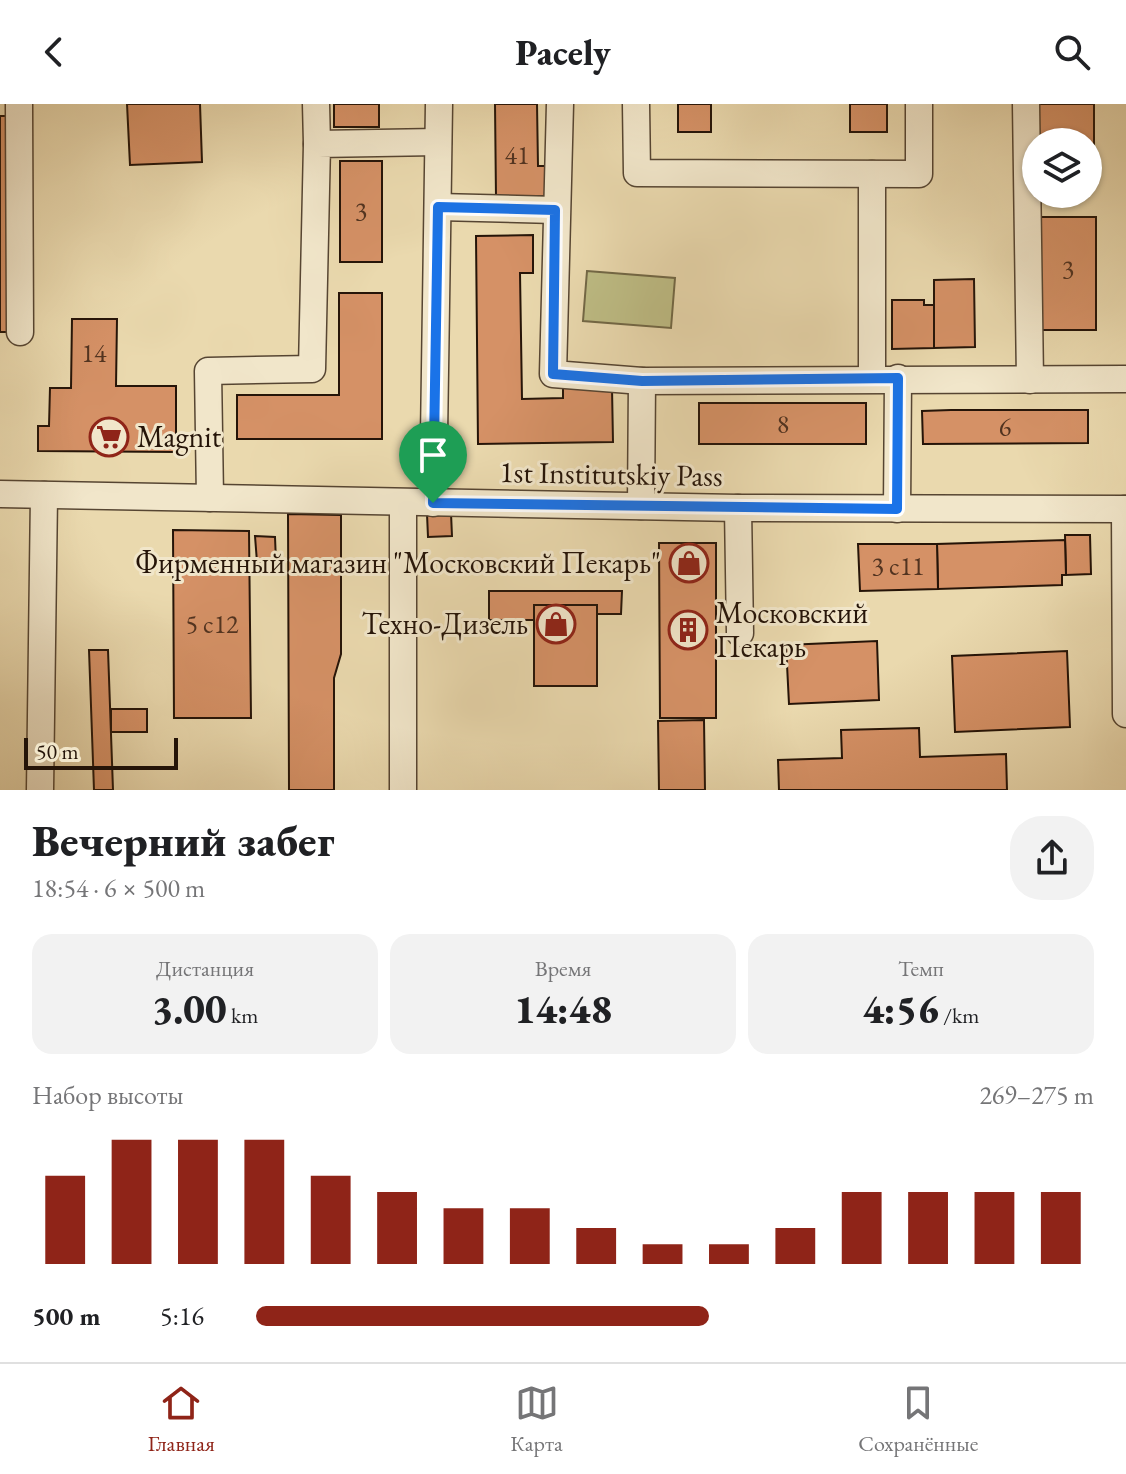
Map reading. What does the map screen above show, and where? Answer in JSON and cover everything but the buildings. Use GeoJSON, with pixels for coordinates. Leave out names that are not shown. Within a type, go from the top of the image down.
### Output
{"type":"FeatureCollection","features":[{"type":"Feature","properties":{"kind":"street"},"geometry":{"type":"LineString","coordinates":[[19,104],[20,332]]}},
{"type":"Feature","properties":{"kind":"street"},"geometry":{"type":"LineString","coordinates":[[210,498],[208,371],[312,369],[316,104]]}},
{"type":"Feature","properties":{"kind":"street"},"geometry":{"type":"LineString","coordinates":[[433,503],[439,104]]}},
{"type":"Feature","properties":{"kind":"street"},"geometry":{"type":"LineString","coordinates":[[560,104],[553,374],[642,381],[1126,379]]}},
{"type":"Feature","properties":{"kind":"street"},"geometry":{"type":"LineString","coordinates":[[636,104],[637,173],[872,174],[919,174],[919,104]]}},
{"type":"Feature","properties":{"kind":"street"},"geometry":{"type":"LineString","coordinates":[[1026,104],[1030,380]]}},
{"type":"Feature","properties":{"kind":"street"},"geometry":{"type":"LineString","coordinates":[[317,144],[438,142]]}},
{"type":"Feature","properties":{"kind":"street"},"geometry":{"type":"LineString","coordinates":[[872,174],[897,509]]}},
{"type":"Feature","properties":{"kind":"street"},"geometry":{"type":"LineString","coordinates":[[438,207],[555,210]]}},
{"type":"Feature","properties":{"kind":"street"},"geometry":{"type":"LineString","coordinates":[[641,506],[642,381]]}},
{"type":"Feature","properties":{"kind":"street","name":"1st Institutskiy Pass"},"geometry":{"type":"LineString","coordinates":[[0,494],[738,508],[1126,509]]}},
{"type":"Feature","properties":{"kind":"street"},"geometry":{"type":"LineString","coordinates":[[40,790],[44,495]]}},
{"type":"Feature","properties":{"kind":"street"},"geometry":{"type":"LineString","coordinates":[[403,503],[403,790]]}},
{"type":"Feature","properties":{"kind":"street"},"geometry":{"type":"LineString","coordinates":[[738,508],[740,633]]}},
{"type":"Feature","properties":{"kind":"street"},"geometry":{"type":"LineString","coordinates":[[1126,509],[1126,714]]}},
{"type":"Feature","properties":{"kind":"shaded area"},"geometry":{"type":"Polygon","coordinates":[[[587,271],[675,278],[671,328],[583,321],[587,271]]]}},
{"type":"Feature","properties":{"kind":"place","name":"Magnit"},"geometry":{"type":"Point","coordinates":[109,437]}},
{"type":"Feature","properties":{"kind":"place","name":"Фирменный магазин \"Московский Пекарь\""},"geometry":{"type":"Point","coordinates":[689,563]}},
{"type":"Feature","properties":{"kind":"place","name":"Техно-Дизель"},"geometry":{"type":"Point","coordinates":[556,624]}},
{"type":"Feature","properties":{"kind":"place","name":"Московский Пекарь"},"geometry":{"type":"Point","coordinates":[688,630]}},
{"type":"Feature","properties":{"kind":"route"},"geometry":{"type":"LineString","coordinates":[[438,207],[555,210],[553,374],[642,381],[898,378],[897,509],[433,503],[438,207]]}}]}
